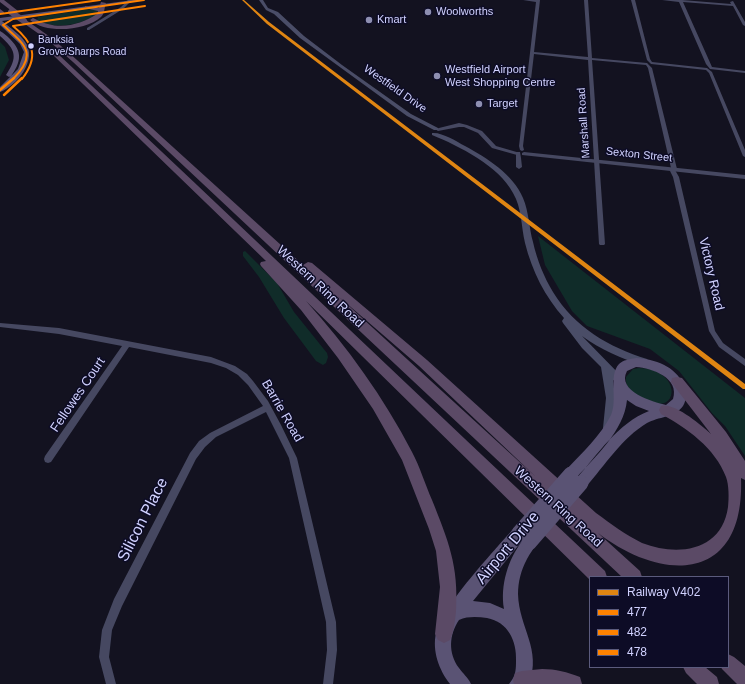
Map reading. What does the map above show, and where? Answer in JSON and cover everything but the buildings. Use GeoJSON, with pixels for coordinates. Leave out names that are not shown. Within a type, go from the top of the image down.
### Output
{"type":"FeatureCollection","features":[{"type":"Feature","properties":{"kind":"highway"},"geometry":{"type":"LineString","coordinates":[[1,0],[29,21],[45,26],[69,26],[90,21],[100,15],[102,6],[95,8],[87,7]]}},
{"type":"Feature","properties":{"kind":"highway"},"geometry":{"type":"LineString","coordinates":[[6,0],[16,11]]}},
{"type":"Feature","properties":{"kind":"highway","name":"Western Ring Road"},"geometry":{"type":"LineString","coordinates":[[0,4],[16,11],[29,21],[49,44],[284,272],[331,320],[598,576]]}},
{"type":"Feature","properties":{"kind":"highway"},"geometry":{"type":"LineString","coordinates":[[1,18],[14,21],[33,36]]}},
{"type":"Feature","properties":{"kind":"highway","name":"Western Ring Road"},"geometry":{"type":"LineString","coordinates":[[49,44],[75,60],[633,576]]}},
{"type":"Feature","properties":{"kind":"highway"},"geometry":{"type":"LineString","coordinates":[[192,184],[240,240],[282,283],[329,338],[382,412],[408,457],[438,532],[445,558],[448,592],[444,634]]}},
{"type":"Feature","properties":{"kind":"highway"},"geometry":{"type":"LineString","coordinates":[[219,194],[288,248],[423,362],[591,518],[611,534],[641,550],[656,555],[676,558],[697,557],[721,547],[733,534],[738,524],[740,512],[739,494],[731,471],[715,449],[691,425],[666,410]]}},
{"type":"Feature","properties":{"kind":"highway"},"geometry":{"type":"LineString","coordinates":[[677,382],[725,442],[745,473]]}},
{"type":"Feature","properties":{"kind":"highway"},"geometry":{"type":"LineString","coordinates":[[729,664],[745,679]]}},
{"type":"Feature","properties":{"kind":"highway"},"geometry":{"type":"LineString","coordinates":[[693,668],[710,684]]}},
{"type":"Feature","properties":{"kind":"highway"},"geometry":{"type":"LineString","coordinates":[[520,683],[544,677],[555,678],[573,684]]}},
{"type":"Feature","properties":{"kind":"main road"},"geometry":{"type":"LineString","coordinates":[[1,18],[144,0]]}},
{"type":"Feature","properties":{"kind":"main road","name":"Westfield Drive"},"geometry":{"type":"LineString","coordinates":[[261,0],[268,9],[275,10]]}},
{"type":"Feature","properties":{"kind":"main road","name":"Westfield Drive"},"geometry":{"type":"LineString","coordinates":[[266,0],[302,37],[343,65],[349,72],[409,115],[438,132]]}},
{"type":"Feature","properties":{"kind":"main road"},"geometry":{"type":"LineString","coordinates":[[1,18],[14,21],[87,7]]}},
{"type":"Feature","properties":{"kind":"main road"},"geometry":{"type":"LineString","coordinates":[[0,90],[21,71],[27,54],[23,43],[1,18]]}},
{"type":"Feature","properties":{"kind":"main road"},"geometry":{"type":"LineString","coordinates":[[0,33],[14,45],[18,56],[16,65],[0,84]]}},
{"type":"Feature","properties":{"kind":"main road"},"geometry":{"type":"LineString","coordinates":[[18,56],[27,54]]}},
{"type":"Feature","properties":{"kind":"main road"},"geometry":{"type":"LineString","coordinates":[[438,132],[499,172],[512,185],[520,200],[531,250],[549,294],[573,332],[620,381],[628,394],[639,402],[666,410],[674,407],[679,401],[680,390],[677,382],[662,369],[617,352],[596,342],[561,311]]}},
{"type":"Feature","properties":{"kind":"main road"},"geometry":{"type":"LineString","coordinates":[[620,381],[620,372],[625,367],[634,363],[649,364]]}},
{"type":"Feature","properties":{"kind":"main road"},"geometry":{"type":"LineString","coordinates":[[604,365],[610,385],[612,399],[607,431]]}},
{"type":"Feature","properties":{"kind":"main road","name":"Airport Drive"},"geometry":{"type":"LineString","coordinates":[[576,479],[614,420],[621,405],[620,381]]}},
{"type":"Feature","properties":{"kind":"main road","name":"Airport Drive"},"geometry":{"type":"LineString","coordinates":[[444,634],[454,615],[491,565],[524,538],[576,479],[629,430],[642,420],[666,410]]}},
{"type":"Feature","properties":{"kind":"main road","name":"Airport Drive"},"geometry":{"type":"LineString","coordinates":[[520,683],[524,659],[522,643],[514,621],[511,602],[511,584],[512,574],[524,538]]}},
{"type":"Feature","properties":{"kind":"main road"},"geometry":{"type":"LineString","coordinates":[[454,615],[468,609],[489,610],[509,622],[519,633]]}},
{"type":"Feature","properties":{"kind":"main road"},"geometry":{"type":"LineString","coordinates":[[444,634],[444,653],[447,664],[452,673],[462,684]]}},
{"type":"Feature","properties":{"kind":"street"},"geometry":{"type":"LineString","coordinates":[[519,167],[538,0],[525,0]]}},
{"type":"Feature","properties":{"kind":"street","name":"Marshall Road"},"geometry":{"type":"LineString","coordinates":[[586,0],[602,244]]}},
{"type":"Feature","properties":{"kind":"street","name":"Victory Road"},"geometry":{"type":"LineString","coordinates":[[633,0],[712,331],[721,345],[745,363]]}},
{"type":"Feature","properties":{"kind":"street"},"geometry":{"type":"LineString","coordinates":[[664,0],[733,5]]}},
{"type":"Feature","properties":{"kind":"street"},"geometry":{"type":"LineString","coordinates":[[730,0],[745,25]]}},
{"type":"Feature","properties":{"kind":"street"},"geometry":{"type":"LineString","coordinates":[[681,1],[745,156]]}},
{"type":"Feature","properties":{"kind":"street"},"geometry":{"type":"LineString","coordinates":[[88,29],[114,12],[126,2]]}},
{"type":"Feature","properties":{"kind":"street"},"geometry":{"type":"LineString","coordinates":[[532,53],[745,72]]}},
{"type":"Feature","properties":{"kind":"street","name":"Sexton Street"},"geometry":{"type":"LineString","coordinates":[[438,132],[461,125],[478,131],[490,144],[504,150],[745,177]]}},
{"type":"Feature","properties":{"kind":"street","name":"Barrie Road"},"geometry":{"type":"LineString","coordinates":[[0,325],[59,331],[211,360],[230,366],[245,376],[267,408],[294,458],[331,622],[332,650],[328,684]]}},
{"type":"Feature","properties":{"kind":"street","name":"Fellowes Court"},"geometry":{"type":"LineString","coordinates":[[48,459],[127,344]]}},
{"type":"Feature","properties":{"kind":"street","name":"Silicon Place"},"geometry":{"type":"LineString","coordinates":[[111,684],[104,657],[107,630],[118,602],[193,456],[202,444],[213,436],[267,408]]}},
{"type":"Feature","properties":{"kind":"green space"},"geometry":{"type":"Polygon","coordinates":[[[95,8],[98,10],[96,16],[74,24],[60,26],[37,20],[38,17],[95,8]]]}},
{"type":"Feature","properties":{"kind":"green space"},"geometry":{"type":"Polygon","coordinates":[[[0,42],[5,47],[9,60],[0,77],[0,42]]]}},
{"type":"Feature","properties":{"kind":"green space"},"geometry":{"type":"Polygon","coordinates":[[[538,236],[745,398],[745,456],[725,426],[712,413],[679,371],[650,349],[587,326],[572,311],[545,265],[538,236]]]}},
{"type":"Feature","properties":{"kind":"green space"},"geometry":{"type":"Polygon","coordinates":[[[245,251],[277,283],[294,312],[327,353],[328,357],[326,363],[323,365],[316,361],[284,318],[259,277],[243,256],[243,252],[245,251]]]}},
{"type":"Feature","properties":{"kind":"green space"},"geometry":{"type":"Polygon","coordinates":[[[639,368],[654,371],[664,377],[670,385],[672,393],[669,400],[662,404],[652,403],[629,389],[626,384],[626,377],[633,369],[639,368]]]}},
{"type":"Feature","properties":{"kind":"rail line","name":"V402"},"geometry":{"type":"LineString","coordinates":[[243,0],[268,23],[745,387]]}},
{"type":"Feature","properties":{"kind":"transit line","name":"478"},"geometry":{"type":"LineString","coordinates":[[0,14],[100,0]]}},
{"type":"Feature","properties":{"kind":"transit line","name":"477"},"geometry":{"type":"LineString","coordinates":[[0,90],[21,70],[26,57],[24,44],[3,25],[13,19],[144,0]]}},
{"type":"Feature","properties":{"kind":"transit line","name":"482"},"geometry":{"type":"LineString","coordinates":[[4,95],[16,85],[31,65],[32,49],[29,41],[13,26],[145,6]]}},
{"type":"Feature","properties":{"kind":"place","name":"Woolworths"},"geometry":{"type":"Point","coordinates":[428,12]}},
{"type":"Feature","properties":{"kind":"place","name":"Kmart"},"geometry":{"type":"Point","coordinates":[369,20]}},
{"type":"Feature","properties":{"kind":"place","name":"Banksia Grove/Sharps Road"},"geometry":{"type":"Point","coordinates":[31,46]}},
{"type":"Feature","properties":{"kind":"place","name":"Westfield Airport West Shopping Centre"},"geometry":{"type":"Point","coordinates":[437,76]}},
{"type":"Feature","properties":{"kind":"place","name":"Target"},"geometry":{"type":"Point","coordinates":[479,104]}}]}
